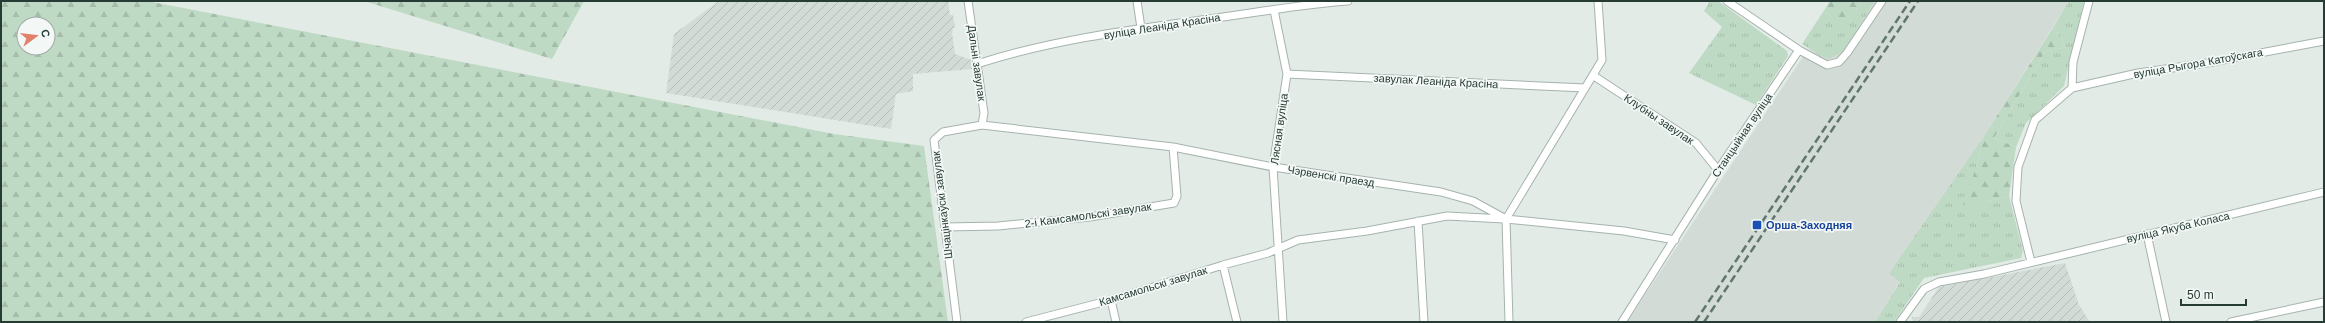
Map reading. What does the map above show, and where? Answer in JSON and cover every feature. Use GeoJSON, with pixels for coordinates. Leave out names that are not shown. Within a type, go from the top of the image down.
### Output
{"type":"FeatureCollection","features":[{"type":"Feature","properties":{"kind":"street","name":"Дальні завулак"},"geometry":{"type":"LineString","coordinates":[[968,1],[984,113],[982,125]]}},
{"type":"Feature","properties":{"kind":"street"},"geometry":{"type":"LineString","coordinates":[[1137,1],[1141,28]]}},
{"type":"Feature","properties":{"kind":"street","name":"вуліца Леаніда Красіна"},"geometry":{"type":"LineString","coordinates":[[977,64],[1012,53],[1141,28],[1274,10],[1317,2],[1348,1]]}},
{"type":"Feature","properties":{"kind":"street"},"geometry":{"type":"LineString","coordinates":[[1509,322],[1506,219],[1594,76],[1602,60],[1598,1]]}},
{"type":"Feature","properties":{"kind":"street"},"geometry":{"type":"LineString","coordinates":[[1727,1],[1799,50],[1827,66],[1839,62],[1847,53],[1882,1]]}},
{"type":"Feature","properties":{"kind":"street"},"geometry":{"type":"LineString","coordinates":[[2031,262],[2016,201],[2018,167],[2035,120],[2072,88],[2074,62],[2089,1]]}},
{"type":"Feature","properties":{"kind":"street","name":"Лясная вуліца"},"geometry":{"type":"LineString","coordinates":[[1274,10],[1287,74],[1273,167],[1283,322]]}},
{"type":"Feature","properties":{"kind":"street","name":"вуліца Рыгора Катоўскага"},"geometry":{"type":"LineString","coordinates":[[2072,88],[2138,73],[2207,63],[2324,41]]}},
{"type":"Feature","properties":{"kind":"street","name":"Станцыйная вуліца"},"geometry":{"type":"LineString","coordinates":[[1622,322],[1718,170],[1799,50]]}},
{"type":"Feature","properties":{"kind":"street","name":"завулак Леаніда Красіна"},"geometry":{"type":"LineString","coordinates":[[1287,74],[1586,88]]}},
{"type":"Feature","properties":{"kind":"street","name":"Клубны завулак"},"geometry":{"type":"LineString","coordinates":[[1594,76],[1696,144],[1718,170]]}},
{"type":"Feature","properties":{"kind":"street","name":"Чэрвенскі праезд"},"geometry":{"type":"LineString","coordinates":[[982,125],[1172,147],[1273,167],[1441,192],[1473,201],[1506,219],[1624,231],[1675,240]]}},
{"type":"Feature","properties":{"kind":"street","name":"Шчацінкаўскі завулак"},"geometry":{"type":"LineString","coordinates":[[957,322],[934,140],[943,132],[982,125]]}},
{"type":"Feature","properties":{"kind":"street","name":"2-і Камсамольскі завулак"},"geometry":{"type":"LineString","coordinates":[[945,227],[998,226],[1090,217],[1174,203],[1177,196],[1172,147]]}},
{"type":"Feature","properties":{"kind":"street","name":"вуліца Якуба Коласа"},"geometry":{"type":"LineString","coordinates":[[1900,322],[1924,289],[1938,282],[2031,262],[2324,192]]}},
{"type":"Feature","properties":{"kind":"street","name":"Камсамольскі завулак"},"geometry":{"type":"LineString","coordinates":[[1026,322],[1111,300],[1223,265],[1268,253],[1279,246],[1298,240],[1367,231],[1447,216],[1506,219]]}},
{"type":"Feature","properties":{"kind":"street"},"geometry":{"type":"LineString","coordinates":[[1418,221],[1424,322]]}},
{"type":"Feature","properties":{"kind":"street"},"geometry":{"type":"LineString","coordinates":[[2147,234],[2166,322]]}},
{"type":"Feature","properties":{"kind":"street"},"geometry":{"type":"LineString","coordinates":[[1223,265],[1237,322]]}},
{"type":"Feature","properties":{"kind":"street"},"geometry":{"type":"LineString","coordinates":[[1111,300],[1116,322]]}},
{"type":"Feature","properties":{"kind":"street"},"geometry":{"type":"LineString","coordinates":[[2231,322],[2324,302]]}},
{"type":"Feature","properties":{"kind":"shaded area"},"geometry":{"type":"Polygon","coordinates":[[[719,1],[948,1],[950,15],[953,15],[955,28],[953,28],[952,33],[955,54],[971,60],[972,69],[913,74],[913,91],[896,94],[891,129],[666,93],[674,34],[719,1]]]}},
{"type":"Feature","properties":{"kind":"shaded area"},"geometry":{"type":"Polygon","coordinates":[[[1875,1],[2069,1],[1984,136],[1889,273],[1900,281],[1875,322],[1627,322],[1808,49],[1819,55],[1844,51],[1875,1]]]}},
{"type":"Feature","properties":{"kind":"shaded area"},"geometry":{"type":"Polygon","coordinates":[[[2065,263],[2079,305],[2090,322],[1913,322],[1912,317],[1919,317],[1939,287],[2065,263]]]}},
{"type":"Feature","properties":{"kind":"green space"},"geometry":{"type":"Polygon","coordinates":[[[1,1],[147,1],[834,134],[924,146],[948,322],[1,322],[1,1]]]}},
{"type":"Feature","properties":{"kind":"green space"},"geometry":{"type":"Polygon","coordinates":[[[364,1],[584,1],[552,59],[364,1]]]}},
{"type":"Feature","properties":{"kind":"green space"},"geometry":{"type":"Polygon","coordinates":[[[1710,1],[1718,1],[1787,51],[1788,56],[1756,105],[1689,73],[1722,27],[1704,11],[1710,1]]]}},
{"type":"Feature","properties":{"kind":"green space"},"geometry":{"type":"Polygon","coordinates":[[[1830,1],[1862,1],[1847,25],[1823,12],[1830,1]]]}},
{"type":"Feature","properties":{"kind":"green space"},"geometry":{"type":"Polygon","coordinates":[[[1862,1],[1875,1],[1844,51],[1829,59],[1819,55],[1802,44],[1823,12],[1847,24],[1862,1]]]}},
{"type":"Feature","properties":{"kind":"green space"},"geometry":{"type":"Polygon","coordinates":[[[2069,1],[2084,1],[2064,86],[2026,123],[2016,147],[1994,138],[2045,52],[2066,47],[2054,26],[2069,1]]]}},
{"type":"Feature","properties":{"kind":"green space"},"geometry":{"type":"Polygon","coordinates":[[[2054,26],[2066,47],[2045,52],[1994,138],[2016,147],[2009,196],[1984,202],[1978,212],[1963,204],[1976,168],[1984,136],[2054,26]]]}},
{"type":"Feature","properties":{"kind":"green space"},"geometry":{"type":"Polygon","coordinates":[[[1984,136],[1976,168],[1984,202],[2009,196],[2023,251],[2021,258],[1924,278],[1894,322],[1875,322],[1900,282],[1889,273],[1984,136]]]}},
{"type":"Feature","properties":{"kind":"railway"},"geometry":{"type":"LineString","coordinates":[[1695,322],[1910,1]]}},
{"type":"Feature","properties":{"kind":"railway"},"geometry":{"type":"LineString","coordinates":[[1704,322],[1918,1]]}},
{"type":"Feature","properties":{"kind":"place","name":"Орша-Заходняя"},"geometry":{"type":"Point","coordinates":[1757,225]}}]}
